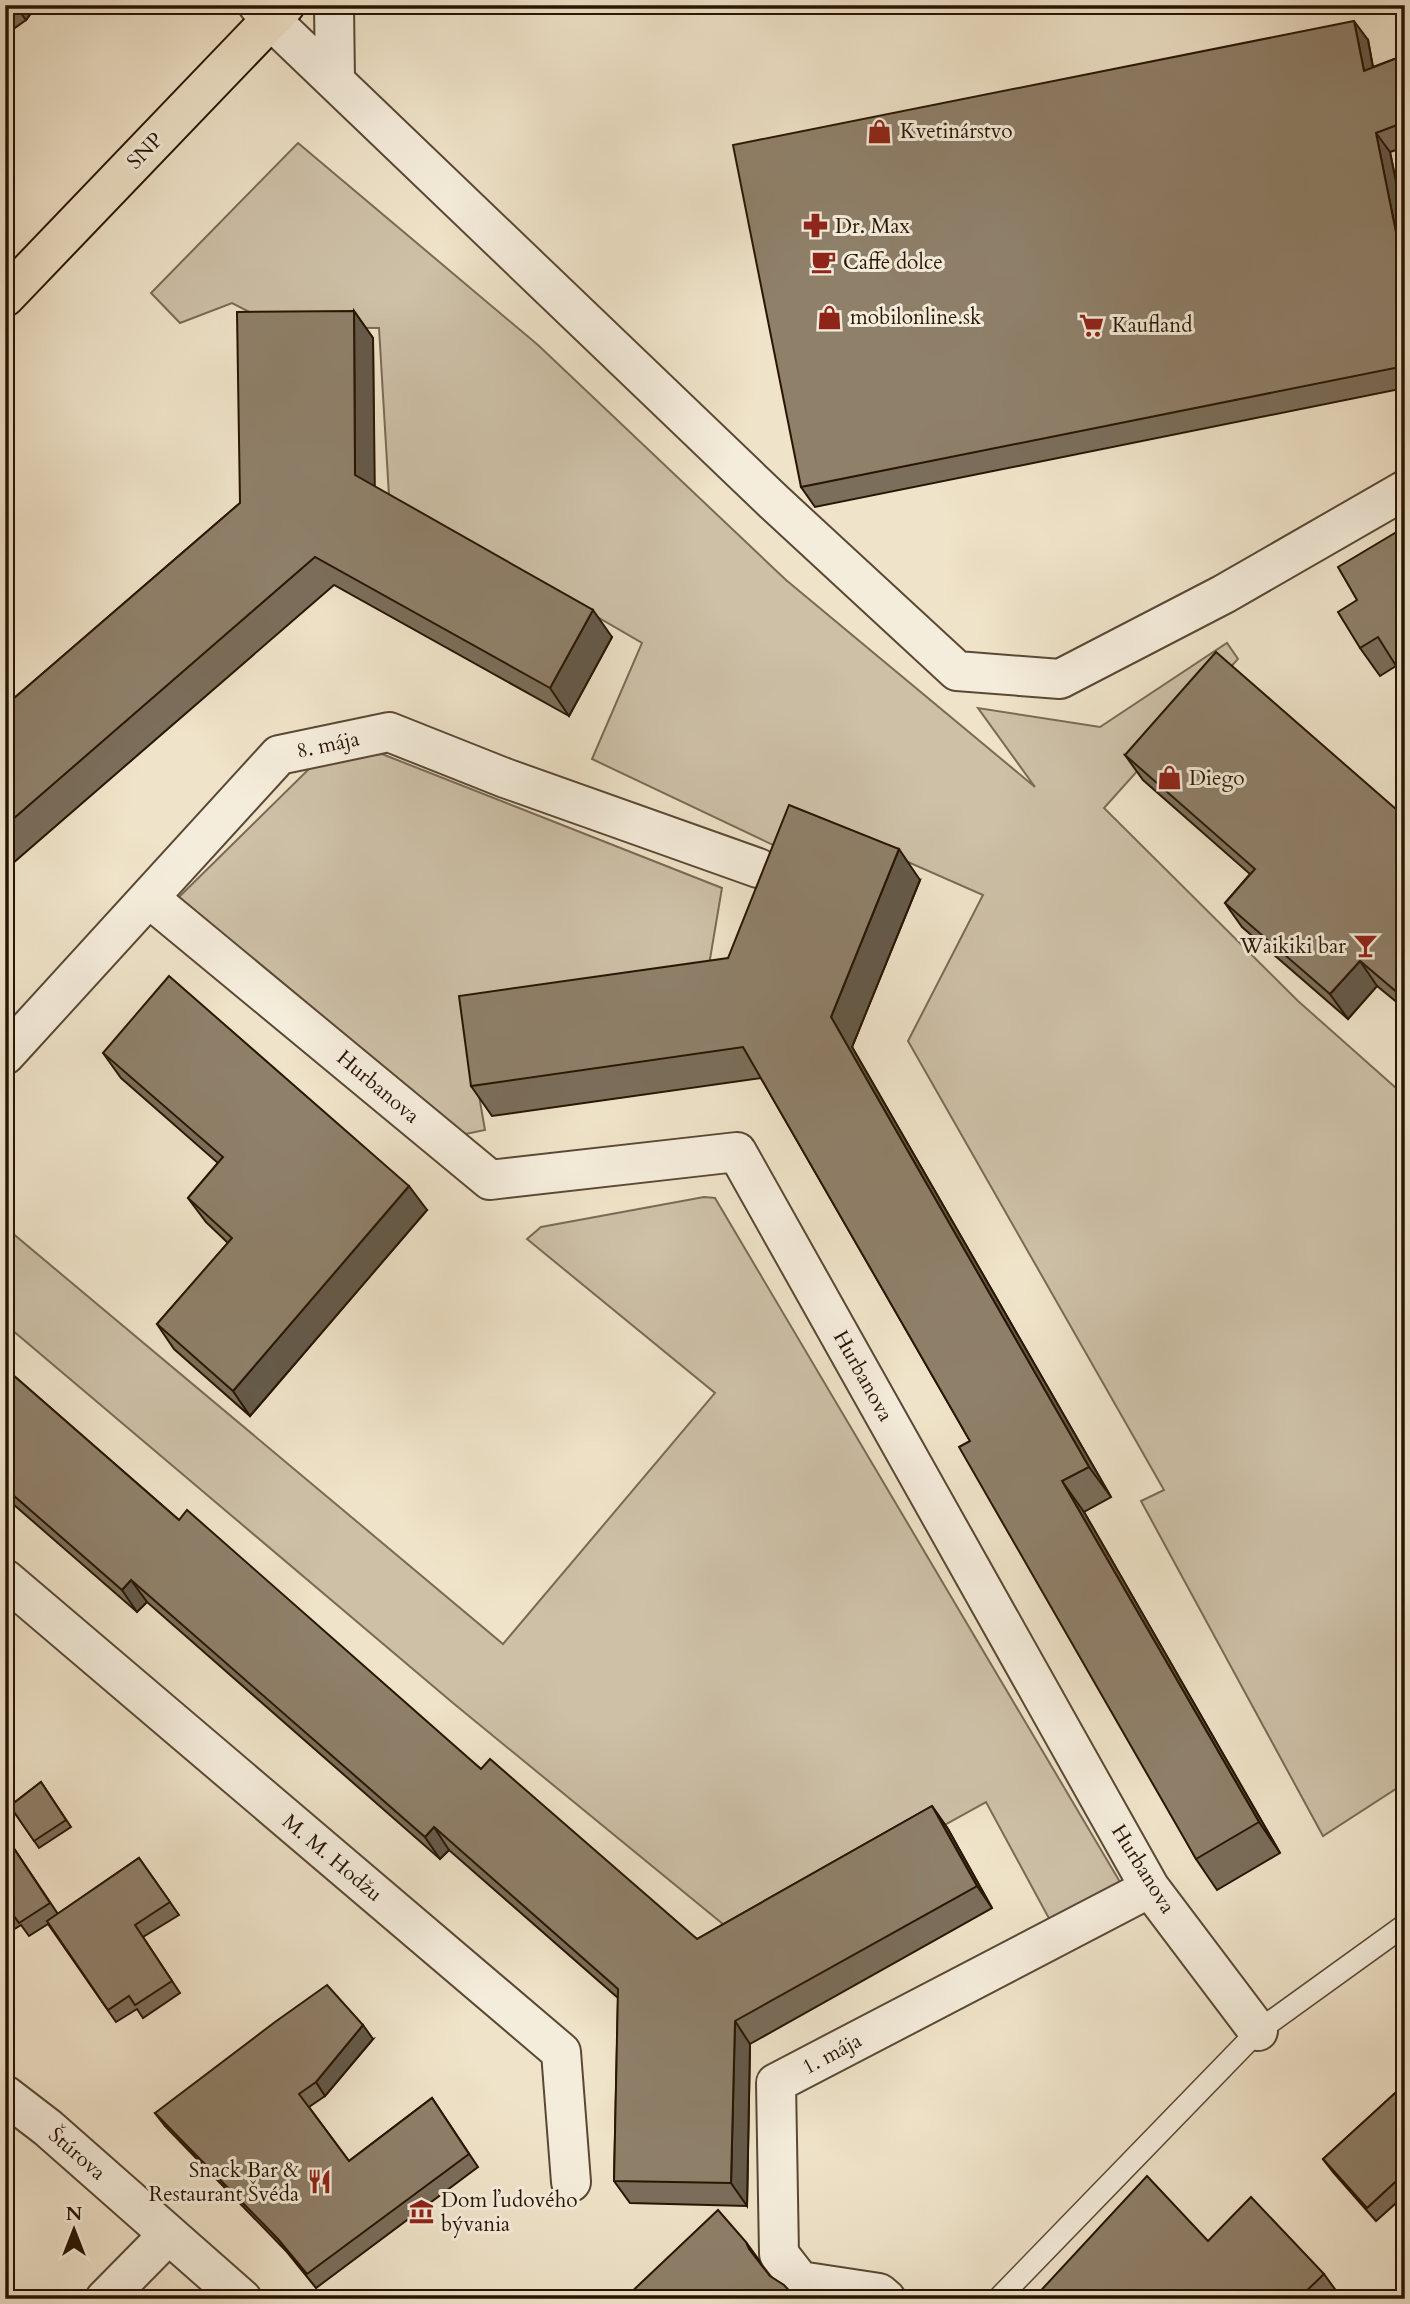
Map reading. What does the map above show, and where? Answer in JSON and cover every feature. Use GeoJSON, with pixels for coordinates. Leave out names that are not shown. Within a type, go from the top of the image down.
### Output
{"type":"FeatureCollection","features":[{"type":"Feature","properties":{"kind":"main road","name":"SNP"},"geometry":{"type":"LineString","coordinates":[[5,297],[271,10]]}},
{"type":"Feature","properties":{"kind":"street"},"geometry":{"type":"LineString","coordinates":[[334,5],[335,81]]}},
{"type":"Feature","properties":{"kind":"street"},"geometry":{"type":"LineString","coordinates":[[271,10],[335,81],[774,502],[957,671],[1060,679],[1224,594],[1405,491]]}},
{"type":"Feature","properties":{"kind":"street","name":"8. mája"},"geometry":{"type":"LineString","coordinates":[[5,1055],[279,755],[388,732],[505,778],[758,868]]}},
{"type":"Feature","properties":{"kind":"street","name":"Hurbanova"},"geometry":{"type":"LineString","coordinates":[[149,898],[490,1180],[737,1152],[1150,1888],[1258,2031]]}},
{"type":"Feature","properties":{"kind":"street","name":"M. M. Hodžu"},"geometry":{"type":"LineString","coordinates":[[5,1579],[561,2052],[571,2182]]}},
{"type":"Feature","properties":{"kind":"street","name":"1. mája"},"geometry":{"type":"LineString","coordinates":[[886,2299],[879,2293],[800,2281],[779,2254],[776,2083],[1150,1888]]}},
{"type":"Feature","properties":{"kind":"street","name":"Štúrova"},"geometry":{"type":"LineString","coordinates":[[5,2095],[48,2128],[242,2299]]}},
{"type":"Feature","properties":{"kind":"street"},"geometry":{"type":"LineString","coordinates":[[105,2299],[168,2235]]}},
{"type":"Feature","properties":{"kind":"lane"},"geometry":{"type":"LineString","coordinates":[[998,2299],[1258,2031],[1405,1924]]}},
{"type":"Feature","properties":{"kind":"shaded area"},"geometry":{"type":"Polygon","coordinates":[[[298,143],[538,345],[786,580],[1035,787],[978,708],[1100,727],[1227,643],[1238,659],[1104,808],[1298,1001],[1405,1096],[1405,1783],[1323,1836],[1141,1501],[1164,1490],[908,1041],[983,895],[806,817],[792,854],[592,759],[642,643],[389,496],[379,328],[279,327],[232,303],[180,323],[151,293],[298,143]]]}},
{"type":"Feature","properties":{"kind":"shaded area"},"geometry":{"type":"Polygon","coordinates":[[[382,754],[722,888],[708,971],[465,1015],[485,1130],[461,1135],[173,903],[316,762],[382,754]]]}},
{"type":"Feature","properties":{"kind":"shaded area"},"geometry":{"type":"Polygon","coordinates":[[[704,1197],[715,1198],[1123,1887],[1052,1924],[986,1802],[740,1938],[453,1703],[5,1324],[5,1227],[503,1644],[715,1393],[527,1239],[541,1227],[704,1197]]]}},
{"type":"Feature","properties":{"kind":"building","name":"Kaufland"},"geometry":{"type":"Polygon","coordinates":[[[1354,21],[1364,71],[1405,55],[1405,122],[1376,133],[1405,277],[1405,366],[801,487],[733,145],[1354,21]]]}},
{"type":"Feature","properties":{"kind":"building"},"geometry":{"type":"Polygon","coordinates":[[[354,311],[355,475],[593,610],[550,688],[315,557],[5,826],[5,706],[240,503],[237,312],[354,311]]]}},
{"type":"Feature","properties":{"kind":"building"},"geometry":{"type":"Polygon","coordinates":[[[1405,527],[1403,677],[1378,637],[1360,648],[1338,612],[1357,600],[1338,567],[1405,527]]]}},
{"type":"Feature","properties":{"kind":"building"},"geometry":{"type":"Polygon","coordinates":[[[1216,652],[1405,817],[1405,999],[1360,961],[1330,994],[1225,903],[1255,869],[1125,755],[1216,652]]]}},
{"type":"Feature","properties":{"kind":"building"},"geometry":{"type":"Polygon","coordinates":[[[789,805],[899,849],[831,1017],[1089,1467],[1062,1481],[1259,1822],[1196,1859],[959,1447],[970,1441],[743,1047],[471,1086],[459,996],[728,958],[789,805]]]}},
{"type":"Feature","properties":{"kind":"building"},"geometry":{"type":"Polygon","coordinates":[[[169,976],[409,1186],[233,1391],[157,1324],[232,1238],[188,1198],[223,1157],[103,1053],[169,976]]]}},
{"type":"Feature","properties":{"kind":"building"},"geometry":{"type":"Polygon","coordinates":[[[5,1368],[179,1520],[187,1510],[481,1769],[490,1759],[697,1939],[932,1806],[977,1886],[735,2021],[731,2183],[614,2181],[618,1989],[434,1827],[425,1837],[131,1580],[122,1590],[5,1488],[5,1368]]]}},
{"type":"Feature","properties":{"kind":"building"},"geometry":{"type":"Polygon","coordinates":[[[41,1782],[66,1820],[34,1841],[10,1806],[41,1782]]]}},
{"type":"Feature","properties":{"kind":"building"},"geometry":{"type":"Polygon","coordinates":[[[5,1835],[50,1903],[19,1923],[11,1912],[5,1915],[5,1835]]]}},
{"type":"Feature","properties":{"kind":"building"},"geometry":{"type":"Polygon","coordinates":[[[139,1858],[170,1902],[135,1925],[172,1981],[135,2005],[129,1996],[108,2010],[47,1921],[139,1858]]]}},
{"type":"Feature","properties":{"kind":"building"},"geometry":{"type":"Polygon","coordinates":[[[327,1985],[363,2025],[316,2082],[299,2094],[349,2161],[432,2098],[469,2154],[307,2274],[278,2239],[155,2113],[327,1985]]]}},
{"type":"Feature","properties":{"kind":"building"},"geometry":{"type":"Polygon","coordinates":[[[1405,2084],[1405,2173],[1367,2208],[1323,2159],[1405,2084]]]}},
{"type":"Feature","properties":{"kind":"building"},"geometry":{"type":"Polygon","coordinates":[[[1147,2176],[1208,2241],[1251,2197],[1324,2274],[1298,2299],[1033,2299],[1147,2176]]]}},
{"type":"Feature","properties":{"kind":"building"},"geometry":{"type":"Polygon","coordinates":[[[718,2210],[746,2242],[770,2276],[784,2285],[797,2299],[624,2299],[718,2210]]]}},
{"type":"Feature","properties":{"kind":"place","name":"Kvetinárstvo"},"geometry":{"type":"Point","coordinates":[880,131]}},
{"type":"Feature","properties":{"kind":"place","name":"Dr. Max"},"geometry":{"type":"Point","coordinates":[815,226]}},
{"type":"Feature","properties":{"kind":"place","name":"Caffe dolce"},"geometry":{"type":"Point","coordinates":[823,262]}},
{"type":"Feature","properties":{"kind":"place","name":"mobilonline.sk"},"geometry":{"type":"Point","coordinates":[830,317]}},
{"type":"Feature","properties":{"kind":"place","name":"Kaufland"},"geometry":{"type":"Point","coordinates":[1092,325]}},
{"type":"Feature","properties":{"kind":"place","name":"Diego"},"geometry":{"type":"Point","coordinates":[1169,778]}},
{"type":"Feature","properties":{"kind":"place","name":"Waikiki bar"},"geometry":{"type":"Point","coordinates":[1366,946]}},
{"type":"Feature","properties":{"kind":"place","name":"Snack Bar & Restaurant Švéda"},"geometry":{"type":"Point","coordinates":[319,2182]}},
{"type":"Feature","properties":{"kind":"place","name":"Dom ľudového bývania"},"geometry":{"type":"Point","coordinates":[421,2212]}}]}
